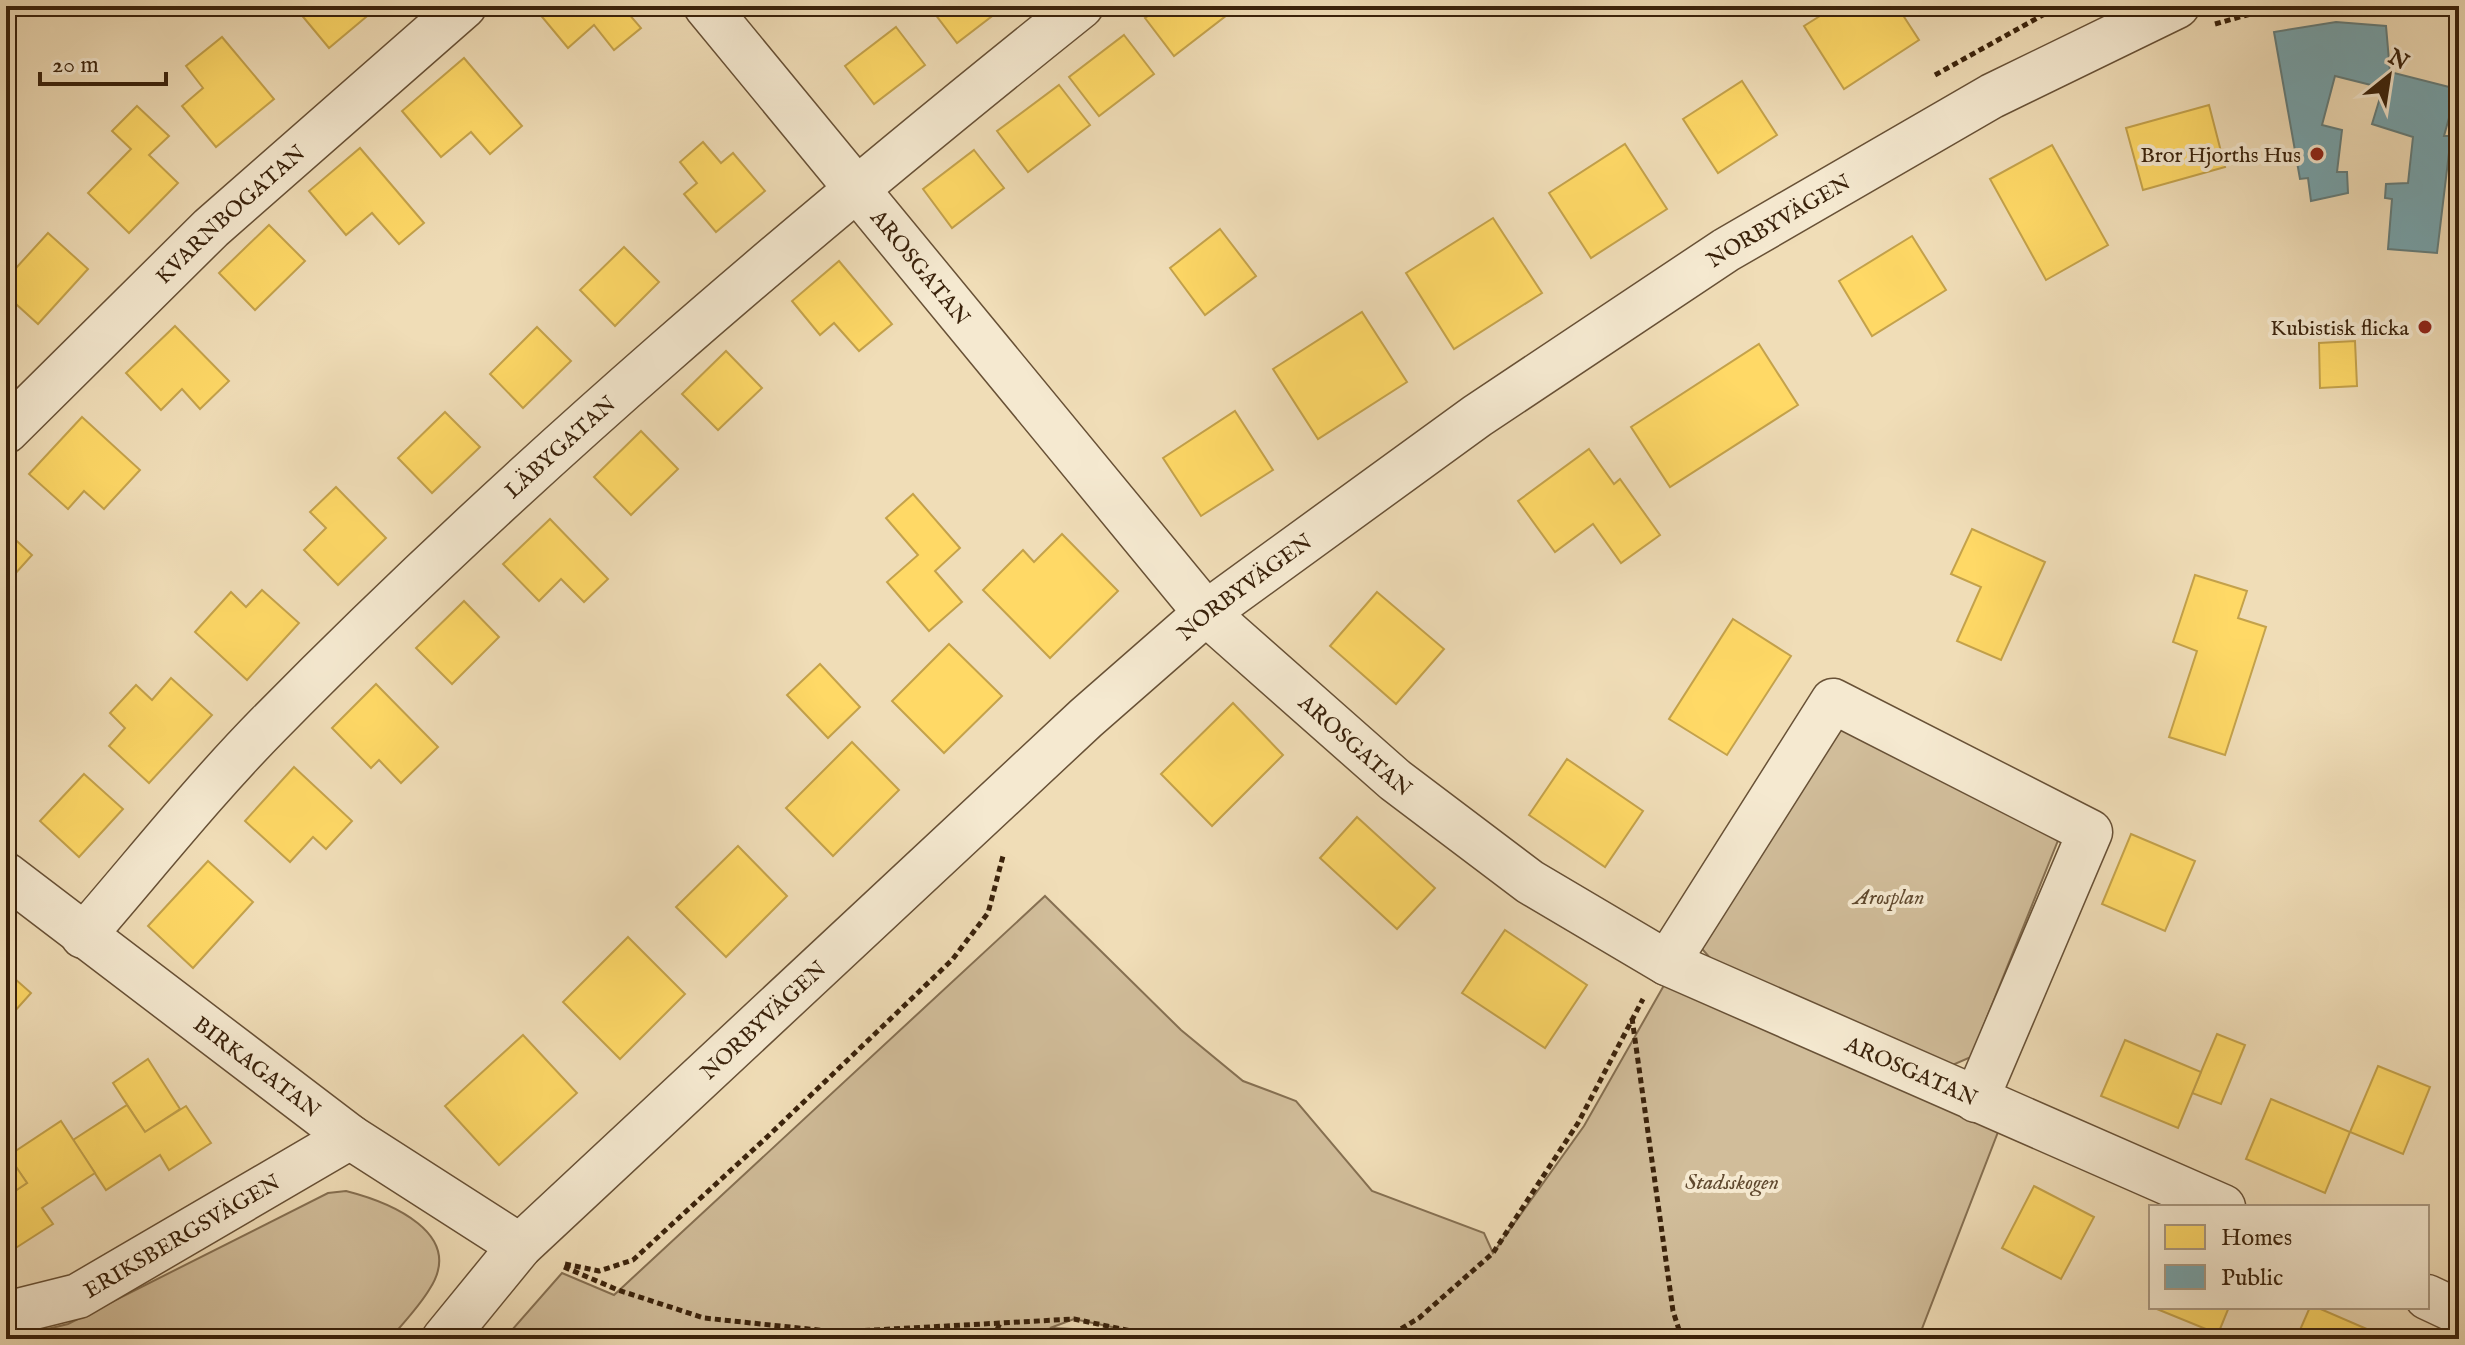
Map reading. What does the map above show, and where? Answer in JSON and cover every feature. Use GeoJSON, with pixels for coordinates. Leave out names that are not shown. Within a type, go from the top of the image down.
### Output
{"type":"FeatureCollection","features":[{"type":"Feature","properties":{"kind":"street","name":"KVARNBOGATAN"},"geometry":{"type":"LineString","coordinates":[[6,431],[211,228],[464,6]]}},
{"type":"Feature","properties":{"kind":"street","name":"AROSGATAN"},"geometry":{"type":"LineString","coordinates":[[706,6],[1206,613],[1395,780],[1530,882],[1667,963],[2218,1205]]}},
{"type":"Feature","properties":{"kind":"street","name":"LÄBYGATAN"},"geometry":{"type":"LineString","coordinates":[[83,936],[278,716],[478,522],[856,187],[1081,6]]}},
{"type":"Feature","properties":{"kind":"street","name":"NORBYVÄGEN"},"geometry":{"type":"LineString","coordinates":[[444,1339],[536,1254],[1086,718],[1206,613],[1477,416],[1726,250],[1992,96],[2166,7]]}},
{"type":"Feature","properties":{"kind":"street"},"geometry":{"type":"LineString","coordinates":[[1667,963],[1833,701],[2090,832],[1976,1100]]}},
{"type":"Feature","properties":{"kind":"street","name":"BIRKAGATAN"},"geometry":{"type":"LineString","coordinates":[[6,875],[350,1137],[536,1254]]}},
{"type":"Feature","properties":{"kind":"street","name":"ERIKSBERGSVÄGEN"},"geometry":{"type":"LineString","coordinates":[[6,1314],[78,1296],[350,1137]]}},
{"type":"Feature","properties":{"kind":"street"},"geometry":{"type":"LineString","coordinates":[[2429,1298],[2459,1312]]}},
{"type":"Feature","properties":{"kind":"path"},"geometry":{"type":"LineString","coordinates":[[536,1254],[599,1271],[633,1260],[952,960],[988,913],[1004,854]]}},
{"type":"Feature","properties":{"kind":"path"},"geometry":{"type":"LineString","coordinates":[[1384,1339],[1419,1318],[1493,1253],[1578,1123],[1632,1017],[1667,963]]}},
{"type":"Feature","properties":{"kind":"path"},"geometry":{"type":"LineString","coordinates":[[1632,1017],[1673,1311],[1682,1339]]}},
{"type":"Feature","properties":{"kind":"path"},"geometry":{"type":"LineString","coordinates":[[536,1254],[618,1290],[704,1318],[837,1332],[1074,1319],[1169,1339]]}},
{"type":"Feature","properties":{"kind":"path"},"geometry":{"type":"LineString","coordinates":[[993,1339],[1000,1323]]}},
{"type":"Feature","properties":{"kind":"path"},"geometry":{"type":"LineString","coordinates":[[121,1339],[153,1331],[179,1331],[188,1339]]}},
{"type":"Feature","properties":{"kind":"path"},"geometry":{"type":"LineString","coordinates":[[837,1332],[841,1339]]}},
{"type":"Feature","properties":{"kind":"green space","name":"Arosplan"},"geometry":{"type":"Polygon","coordinates":[[[1836,721],[2061,833],[1971,1057],[1948,1067],[1711,959],[1695,941],[1836,721]]]}},
{"type":"Feature","properties":{"kind":"green space","name":"Stadsskogen"},"geometry":{"type":"Polygon","coordinates":[[[1045,896],[1181,1030],[1243,1081],[1296,1101],[1372,1191],[1484,1233],[1493,1253],[1584,1126],[1667,980],[1998,1132],[1918,1339],[1169,1339],[1074,1319],[1050,1328],[1120,1331],[1149,1339],[504,1339],[562,1273],[614,1295],[1045,896]]]}},
{"type":"Feature","properties":{"kind":"green space"},"geometry":{"type":"Polygon","coordinates":[[[346,1191],[382,1203],[418,1223],[431,1237],[438,1252],[438,1270],[429,1290],[390,1339],[6,1339],[68,1324],[328,1193],[346,1191]]]}},
{"type":"Feature","properties":{"kind":"building: Homes"},"geometry":{"type":"Polygon","coordinates":[[[294,6],[377,6],[378,7],[329,48],[294,6]]]}},
{"type":"Feature","properties":{"kind":"building: Homes"},"geometry":{"type":"Polygon","coordinates":[[[533,6],[622,6],[641,28],[614,50],[594,25],[568,48],[533,6]]]}},
{"type":"Feature","properties":{"kind":"building: Homes"},"geometry":{"type":"Polygon","coordinates":[[[929,6],[997,6],[1000,10],[957,43],[929,6]]]}},
{"type":"Feature","properties":{"kind":"building: Homes"},"geometry":{"type":"Polygon","coordinates":[[[1162,6],[1220,6],[1227,15],[1174,56],[1145,18],[1162,6]]]}},
{"type":"Feature","properties":{"kind":"building: Homes"},"geometry":{"type":"Polygon","coordinates":[[[1836,6],[1897,6],[1919,40],[1844,89],[1804,26],[1836,6]]]}},
{"type":"Feature","properties":{"kind":"building: Homes"},"geometry":{"type":"Polygon","coordinates":[[[896,27],[925,65],[874,104],[845,66],[896,27]]]}},
{"type":"Feature","properties":{"kind":"building: Homes"},"geometry":{"type":"Polygon","coordinates":[[[1124,35],[1154,74],[1099,116],[1069,77],[1124,35]]]}},
{"type":"Feature","properties":{"kind":"building: Homes"},"geometry":{"type":"Polygon","coordinates":[[[222,37],[274,99],[216,147],[182,106],[203,88],[186,66],[222,37]]]}},
{"type":"Feature","properties":{"kind":"building: Homes"},"geometry":{"type":"Polygon","coordinates":[[[464,58],[522,126],[490,154],[471,132],[441,157],[402,111],[464,58]]]}},
{"type":"Feature","properties":{"kind":"building: Homes"},"geometry":{"type":"Polygon","coordinates":[[[1742,81],[1777,135],[1718,173],[1683,119],[1742,81]]]}},
{"type":"Feature","properties":{"kind":"building: Homes"},"geometry":{"type":"Polygon","coordinates":[[[1059,85],[1090,125],[1028,172],[997,131],[1059,85]]]}},
{"type":"Feature","properties":{"kind":"building: Homes"},"geometry":{"type":"Polygon","coordinates":[[[2209,105],[2225,167],[2143,190],[2126,128],[2209,105]]]}},
{"type":"Feature","properties":{"kind":"building: Homes"},"geometry":{"type":"Polygon","coordinates":[[[137,106],[169,136],[149,155],[178,183],[129,233],[88,193],[131,149],[112,131],[137,106]]]}},
{"type":"Feature","properties":{"kind":"building: Homes"},"geometry":{"type":"Polygon","coordinates":[[[703,142],[721,163],[733,153],[765,191],[716,232],[684,194],[697,183],[680,162],[703,142]]]}},
{"type":"Feature","properties":{"kind":"building: Homes"},"geometry":{"type":"Polygon","coordinates":[[[1625,144],[1667,209],[1591,258],[1549,193],[1625,144]]]}},
{"type":"Feature","properties":{"kind":"building: Homes"},"geometry":{"type":"Polygon","coordinates":[[[2052,145],[2108,245],[2046,280],[1990,179],[2052,145]]]}},
{"type":"Feature","properties":{"kind":"building: Homes"},"geometry":{"type":"Polygon","coordinates":[[[360,148],[424,223],[399,244],[372,213],[346,235],[309,191],[360,148]]]}},
{"type":"Feature","properties":{"kind":"building: Homes"},"geometry":{"type":"Polygon","coordinates":[[[974,150],[1004,188],[952,228],[923,189],[974,150]]]}},
{"type":"Feature","properties":{"kind":"building: Homes"},"geometry":{"type":"Polygon","coordinates":[[[1493,218],[1542,293],[1454,349],[1406,273],[1493,218]]]}},
{"type":"Feature","properties":{"kind":"building: Homes"},"geometry":{"type":"Polygon","coordinates":[[[269,225],[305,261],[255,310],[219,273],[269,225]]]}},
{"type":"Feature","properties":{"kind":"building: Homes"},"geometry":{"type":"Polygon","coordinates":[[[1220,229],[1256,276],[1205,315],[1170,268],[1220,229]]]}},
{"type":"Feature","properties":{"kind":"building: Homes"},"geometry":{"type":"Polygon","coordinates":[[[48,233],[88,269],[38,324],[6,295],[6,279],[48,233]]]}},
{"type":"Feature","properties":{"kind":"building: Homes"},"geometry":{"type":"Polygon","coordinates":[[[1912,236],[1946,290],[1872,336],[1839,281],[1912,236]]]}},
{"type":"Feature","properties":{"kind":"building: Homes"},"geometry":{"type":"Polygon","coordinates":[[[624,247],[659,282],[615,326],[580,290],[624,247]]]}},
{"type":"Feature","properties":{"kind":"building: Homes"},"geometry":{"type":"Polygon","coordinates":[[[839,261],[892,324],[859,351],[834,323],[820,335],[792,301],[839,261]]]}},
{"type":"Feature","properties":{"kind":"building: Homes"},"geometry":{"type":"Polygon","coordinates":[[[1362,312],[1407,382],[1318,439],[1273,369],[1362,312]]]}},
{"type":"Feature","properties":{"kind":"building: Homes"},"geometry":{"type":"Polygon","coordinates":[[[175,326],[229,381],[200,409],[182,389],[161,410],[126,373],[175,326]]]}},
{"type":"Feature","properties":{"kind":"building: Homes"},"geometry":{"type":"Polygon","coordinates":[[[537,327],[571,361],[523,408],[490,374],[537,327]]]}},
{"type":"Feature","properties":{"kind":"building: Homes"},"geometry":{"type":"Polygon","coordinates":[[[2355,341],[2357,386],[2320,388],[2319,343],[2355,341]]]}},
{"type":"Feature","properties":{"kind":"building: Homes"},"geometry":{"type":"Polygon","coordinates":[[[1759,344],[1798,405],[1670,487],[1631,427],[1759,344]]]}},
{"type":"Feature","properties":{"kind":"building: Homes"},"geometry":{"type":"Polygon","coordinates":[[[726,351],[762,388],[718,430],[682,394],[726,351]]]}},
{"type":"Feature","properties":{"kind":"building: Homes"},"geometry":{"type":"Polygon","coordinates":[[[1235,411],[1273,470],[1201,516],[1163,458],[1235,411]]]}},
{"type":"Feature","properties":{"kind":"building: Homes"},"geometry":{"type":"Polygon","coordinates":[[[445,412],[480,447],[432,493],[398,458],[445,412]]]}},
{"type":"Feature","properties":{"kind":"building: Homes"},"geometry":{"type":"Polygon","coordinates":[[[82,417],[140,470],[104,509],[84,491],[68,509],[29,474],[82,417]]]}},
{"type":"Feature","properties":{"kind":"building: Homes"},"geometry":{"type":"Polygon","coordinates":[[[641,431],[678,469],[631,515],[594,477],[641,431]]]}},
{"type":"Feature","properties":{"kind":"building: Homes"},"geometry":{"type":"Polygon","coordinates":[[[1589,449],[1614,484],[1620,479],[1660,535],[1621,563],[1593,524],[1555,552],[1518,501],[1589,449]]]}},
{"type":"Feature","properties":{"kind":"building: Homes"},"geometry":{"type":"Polygon","coordinates":[[[336,487],[386,538],[338,585],[304,550],[326,528],[310,512],[336,487]]]}},
{"type":"Feature","properties":{"kind":"building: Homes"},"geometry":{"type":"Polygon","coordinates":[[[913,494],[960,548],[935,571],[962,602],[929,631],[887,582],[918,555],[886,518],[913,494]]]}},
{"type":"Feature","properties":{"kind":"building: Homes"},"geometry":{"type":"Polygon","coordinates":[[[550,519],[608,579],[584,602],[561,579],[539,601],[503,564],[550,519]]]}},
{"type":"Feature","properties":{"kind":"building: Homes"},"geometry":{"type":"Polygon","coordinates":[[[1972,529],[2045,562],[2001,660],[1957,641],[1981,587],[1951,574],[1972,529]]]}},
{"type":"Feature","properties":{"kind":"building: Homes"},"geometry":{"type":"Polygon","coordinates":[[[6,531],[32,555],[6,584],[6,531]]]}},
{"type":"Feature","properties":{"kind":"building: Homes"},"geometry":{"type":"Polygon","coordinates":[[[1062,534],[1118,591],[1050,658],[983,590],[1023,550],[1034,562],[1062,534]]]}},
{"type":"Feature","properties":{"kind":"building: Homes"},"geometry":{"type":"Polygon","coordinates":[[[2195,575],[2247,591],[2238,618],[2266,627],[2225,755],[2169,737],[2197,651],[2173,642],[2195,575]]]}},
{"type":"Feature","properties":{"kind":"building: Homes"},"geometry":{"type":"Polygon","coordinates":[[[262,590],[299,623],[247,680],[195,632],[231,592],[246,607],[262,590]]]}},
{"type":"Feature","properties":{"kind":"building: Homes"},"geometry":{"type":"Polygon","coordinates":[[[1377,592],[1444,649],[1396,704],[1330,646],[1377,592]]]}},
{"type":"Feature","properties":{"kind":"building: Homes"},"geometry":{"type":"Polygon","coordinates":[[[464,601],[499,637],[452,684],[416,648],[464,601]]]}},
{"type":"Feature","properties":{"kind":"building: Homes"},"geometry":{"type":"Polygon","coordinates":[[[1733,619],[1791,656],[1727,755],[1669,719],[1733,619]]]}},
{"type":"Feature","properties":{"kind":"building: Homes"},"geometry":{"type":"Polygon","coordinates":[[[949,644],[1002,696],[944,753],[892,701],[949,644]]]}},
{"type":"Feature","properties":{"kind":"building: Homes"},"geometry":{"type":"Polygon","coordinates":[[[820,664],[860,707],[828,738],[787,695],[820,664]]]}},
{"type":"Feature","properties":{"kind":"building: Homes"},"geometry":{"type":"Polygon","coordinates":[[[171,678],[212,715],[149,783],[109,746],[125,728],[110,713],[136,685],[152,700],[171,678]]]}},
{"type":"Feature","properties":{"kind":"building: Homes"},"geometry":{"type":"Polygon","coordinates":[[[376,684],[438,747],[401,783],[379,760],[371,768],[332,728],[376,684]]]}},
{"type":"Feature","properties":{"kind":"building: Homes"},"geometry":{"type":"Polygon","coordinates":[[[1233,703],[1283,755],[1212,826],[1161,774],[1233,703]]]}},
{"type":"Feature","properties":{"kind":"building: Homes"},"geometry":{"type":"Polygon","coordinates":[[[852,742],[899,790],[833,856],[786,808],[852,742]]]}},
{"type":"Feature","properties":{"kind":"building: Homes"},"geometry":{"type":"Polygon","coordinates":[[[1567,759],[1643,811],[1605,867],[1529,815],[1567,759]]]}},
{"type":"Feature","properties":{"kind":"building: Homes"},"geometry":{"type":"Polygon","coordinates":[[[294,767],[352,821],[326,849],[313,837],[290,862],[245,821],[294,767]]]}},
{"type":"Feature","properties":{"kind":"building: Homes"},"geometry":{"type":"Polygon","coordinates":[[[84,774],[123,809],[79,857],[40,821],[84,774]]]}},
{"type":"Feature","properties":{"kind":"building: Homes"},"geometry":{"type":"Polygon","coordinates":[[[1357,817],[1435,888],[1397,929],[1320,858],[1357,817]]]}},
{"type":"Feature","properties":{"kind":"building: Homes"},"geometry":{"type":"Polygon","coordinates":[[[2131,834],[2195,861],[2165,931],[2102,904],[2131,834]]]}},
{"type":"Feature","properties":{"kind":"building: Homes"},"geometry":{"type":"Polygon","coordinates":[[[738,846],[787,896],[726,957],[676,907],[738,846]]]}},
{"type":"Feature","properties":{"kind":"building: Homes"},"geometry":{"type":"Polygon","coordinates":[[[208,861],[253,902],[193,968],[148,926],[208,861]]]}},
{"type":"Feature","properties":{"kind":"building: Homes"},"geometry":{"type":"Polygon","coordinates":[[[1505,930],[1587,985],[1545,1048],[1462,993],[1505,930]]]}},
{"type":"Feature","properties":{"kind":"building: Homes"},"geometry":{"type":"Polygon","coordinates":[[[628,937],[685,994],[620,1059],[563,1002],[628,937]]]}},
{"type":"Feature","properties":{"kind":"building: Homes"},"geometry":{"type":"Polygon","coordinates":[[[6,971],[31,993],[6,1021],[6,971]]]}},
{"type":"Feature","properties":{"kind":"building: Homes"},"geometry":{"type":"Polygon","coordinates":[[[2217,1034],[2245,1045],[2221,1104],[2192,1093],[2217,1034]]]}},
{"type":"Feature","properties":{"kind":"building: Homes"},"geometry":{"type":"Polygon","coordinates":[[[523,1035],[577,1093],[499,1165],[445,1106],[523,1035]]]}},
{"type":"Feature","properties":{"kind":"building: Homes"},"geometry":{"type":"Polygon","coordinates":[[[2125,1040],[2201,1072],[2178,1128],[2101,1096],[2125,1040]]]}},
{"type":"Feature","properties":{"kind":"building: Homes"},"geometry":{"type":"Polygon","coordinates":[[[148,1059],[180,1109],[145,1132],[113,1083],[148,1059]]]}},
{"type":"Feature","properties":{"kind":"building: Homes"},"geometry":{"type":"Polygon","coordinates":[[[2378,1066],[2430,1087],[2403,1154],[2350,1132],[2378,1066]]]}},
{"type":"Feature","properties":{"kind":"building: Homes"},"geometry":{"type":"Polygon","coordinates":[[[2271,1099],[2350,1132],[2325,1193],[2246,1159],[2271,1099]]]}},
{"type":"Feature","properties":{"kind":"building: Homes"},"geometry":{"type":"Polygon","coordinates":[[[127,1105],[145,1132],[186,1106],[211,1143],[169,1170],[160,1155],[106,1190],[73,1140],[127,1105]]]}},
{"type":"Feature","properties":{"kind":"building: Homes"},"geometry":{"type":"Polygon","coordinates":[[[61,1121],[95,1173],[42,1208],[53,1224],[11,1251],[6,1244],[6,1197],[27,1183],[8,1156],[61,1121]]]}},
{"type":"Feature","properties":{"kind":"building: Homes"},"geometry":{"type":"Polygon","coordinates":[[[6,1152],[27,1183],[6,1197],[6,1152]]]}},
{"type":"Feature","properties":{"kind":"building: Homes"},"geometry":{"type":"Polygon","coordinates":[[[2034,1186],[2094,1217],[2061,1279],[2002,1248],[2034,1186]]]}},
{"type":"Feature","properties":{"kind":"building: Homes"},"geometry":{"type":"Polygon","coordinates":[[[2157,1309],[2228,1309],[2218,1334],[2157,1309]]]}},
{"type":"Feature","properties":{"kind":"building: Homes"},"geometry":{"type":"Polygon","coordinates":[[[2309,1309],[2321,1309],[2383,1336],[2381,1339],[2296,1339],[2309,1309]]]}},
{"type":"Feature","properties":{"kind":"building: Public","name":"Bror Hjorths Hus"},"geometry":{"type":"Polygon","coordinates":[[[2336,22],[2386,26],[2390,72],[2457,89],[2444,136],[2451,136],[2437,253],[2388,249],[2392,199],[2385,198],[2386,184],[2408,183],[2413,137],[2372,124],[2383,88],[2335,76],[2322,125],[2342,130],[2337,172],[2347,172],[2348,193],[2311,201],[2308,178],[2300,179],[2274,32],[2336,22]]]}},
{"type":"Feature","properties":{"kind":"place","name":"Bror Hjorths Hus"},"geometry":{"type":"Point","coordinates":[2317,154]}},
{"type":"Feature","properties":{"kind":"place","name":"Kubistisk flicka"},"geometry":{"type":"Point","coordinates":[2425,327]}}]}
